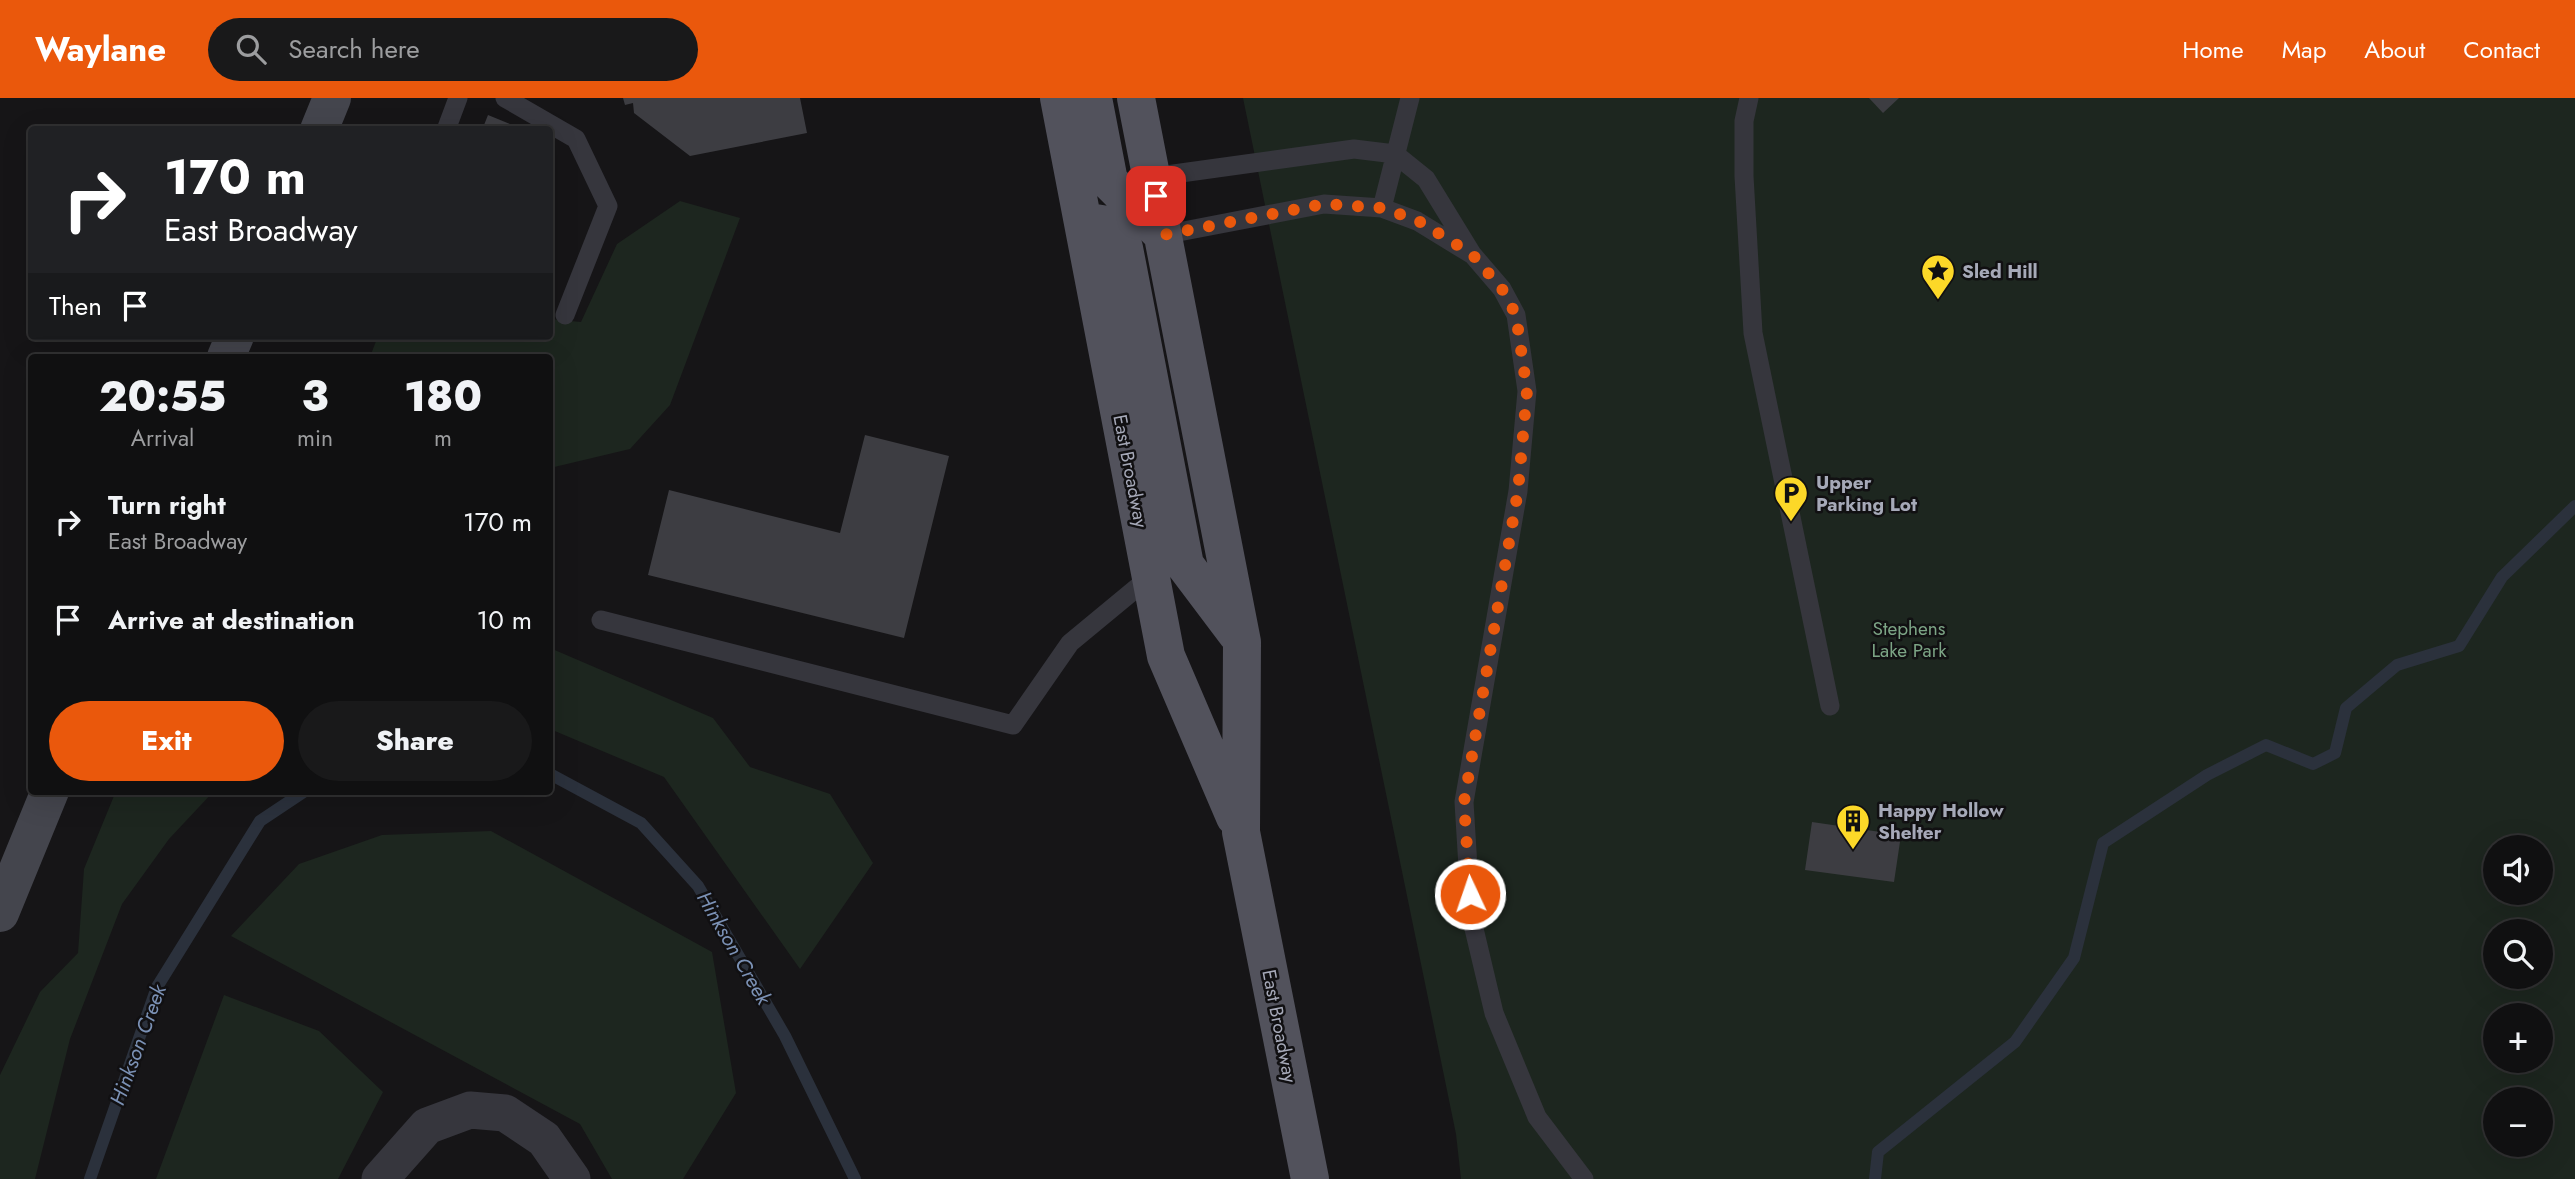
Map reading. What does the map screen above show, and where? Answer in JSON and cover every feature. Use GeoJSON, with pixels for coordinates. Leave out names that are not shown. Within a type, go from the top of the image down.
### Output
{"type":"FeatureCollection","features":[{"type":"Feature","properties":{"kind":"main road"},"geometry":{"type":"LineString","coordinates":[[321,126],[332,98]]}},
{"type":"Feature","properties":{"kind":"main road","name":"East Broadway"},"geometry":{"type":"LineString","coordinates":[[1059,98],[1166,656],[1241,832]]}},
{"type":"Feature","properties":{"kind":"main road"},"geometry":{"type":"LineString","coordinates":[[1093,98],[1109,181],[1163,235]]}},
{"type":"Feature","properties":{"kind":"main road","name":"East Broadway"},"geometry":{"type":"LineString","coordinates":[[1136,98],[1242,642],[1241,832],[1310,1179]]}},
{"type":"Feature","properties":{"kind":"main road"},"geometry":{"type":"LineString","coordinates":[[1083,221],[1113,226],[1124,248],[1185,565],[1242,642]]}},
{"type":"Feature","properties":{"kind":"main road"},"geometry":{"type":"LineString","coordinates":[[0,913],[48,795]]}},
{"type":"Feature","properties":{"kind":"street"},"geometry":{"type":"LineString","coordinates":[[380,1179],[427,1126],[470,1110],[505,1113],[544,1139],[572,1179]]}},
{"type":"Feature","properties":{"kind":"lane"},"geometry":{"type":"LineString","coordinates":[[448,126],[458,98]]}},
{"type":"Feature","properties":{"kind":"lane"},"geometry":{"type":"LineString","coordinates":[[505,98],[576,139],[608,206],[565,315]]}},
{"type":"Feature","properties":{"kind":"lane"},"geometry":{"type":"LineString","coordinates":[[1382,208],[1410,98]]}},
{"type":"Feature","properties":{"kind":"lane"},"geometry":{"type":"LineString","coordinates":[[1749,98],[1744,121],[1744,176],[1753,333],[1830,706]]}},
{"type":"Feature","properties":{"kind":"lane"},"geometry":{"type":"LineString","coordinates":[[1152,177],[1354,149],[1395,154],[1426,179],[1472,254],[1502,289],[1516,315],[1527,391],[1518,491],[1464,802],[1471,916],[1494,1013],[1537,1117],[1584,1179]]}},
{"type":"Feature","properties":{"kind":"lane"},"geometry":{"type":"LineString","coordinates":[[1163,235],[1324,204],[1382,208],[1417,220],[1472,254]]}},
{"type":"Feature","properties":{"kind":"lane"},"geometry":{"type":"LineString","coordinates":[[601,620],[1013,725],[1070,643],[1151,576]]}},
{"type":"Feature","properties":{"kind":"green space","name":"Stephens Lake Park"},"geometry":{"type":"Polygon","coordinates":[[[1243,98],[2575,98],[2575,1179],[1461,1179],[1456,1134],[1243,98]]]}},
{"type":"Feature","properties":{"kind":"green space"},"geometry":{"type":"Polygon","coordinates":[[[680,201],[740,218],[670,405],[630,449],[553,467],[553,354],[371,354],[376,340],[553,340],[553,319],[581,322],[617,244],[680,201]]]}},
{"type":"Feature","properties":{"kind":"green space"},"geometry":{"type":"Polygon","coordinates":[[[553,649],[713,718],[750,767],[830,794],[873,863],[800,969],[664,777],[553,730],[553,649]]]}},
{"type":"Feature","properties":{"kind":"green space"},"geometry":{"type":"Polygon","coordinates":[[[114,795],[210,795],[169,839],[122,904],[70,1039],[35,1179],[0,1179],[0,1075],[40,992],[78,953],[84,869],[114,795]]]}},
{"type":"Feature","properties":{"kind":"green space"},"geometry":{"type":"Polygon","coordinates":[[[491,831],[712,952],[736,1093],[683,1179],[612,1179],[580,1124],[231,936],[299,864],[382,835],[491,831]]]}},
{"type":"Feature","properties":{"kind":"green space"},"geometry":{"type":"Polygon","coordinates":[[[224,995],[319,1031],[383,1092],[338,1179],[156,1179],[224,995]]]}},
{"type":"Feature","properties":{"kind":"building"},"geometry":{"type":"Polygon","coordinates":[[[623,98],[800,98],[807,133],[690,156],[634,113],[633,103],[625,105],[623,98]]]}},
{"type":"Feature","properties":{"kind":"building"},"geometry":{"type":"Polygon","coordinates":[[[1869,98],[1899,98],[1883,113],[1869,98]]]}},
{"type":"Feature","properties":{"kind":"building"},"geometry":{"type":"Polygon","coordinates":[[[488,115],[515,126],[484,126],[488,115]]]}},
{"type":"Feature","properties":{"kind":"building"},"geometry":{"type":"Polygon","coordinates":[[[865,435],[949,456],[904,638],[648,575],[669,490],[840,533],[865,435]]]}},
{"type":"Feature","properties":{"kind":"building","name":"Happy Hollow Shelter"},"geometry":{"type":"Polygon","coordinates":[[[1812,822],[1901,835],[1894,882],[1805,870],[1812,822]]]}},
{"type":"Feature","properties":{"kind":"waterway"},"geometry":{"type":"LineString","coordinates":[[1875,1179],[1878,1152],[2015,1042],[2074,958],[2103,843],[2207,775],[2266,745],[2313,764],[2335,753],[2346,708],[2397,665],[2459,646],[2502,577],[2575,506]]}},
{"type":"Feature","properties":{"kind":"waterway","name":"Hinkson Creek"},"geometry":{"type":"LineString","coordinates":[[553,776],[641,823],[698,886],[785,1036],[855,1179]]}},
{"type":"Feature","properties":{"kind":"waterway","name":"Hinkson Creek"},"geometry":{"type":"LineString","coordinates":[[90,1179],[157,987],[260,821],[299,795]]}},
{"type":"Feature","properties":{"kind":"place","name":"Sled Hill"},"geometry":{"type":"Point","coordinates":[1938,301]}},
{"type":"Feature","properties":{"kind":"place","name":"Upper Parking Lot"},"geometry":{"type":"Point","coordinates":[1791,523]}},
{"type":"Feature","properties":{"kind":"place","name":"Happy Hollow Shelter"},"geometry":{"type":"Point","coordinates":[1853,851]}},
{"type":"Feature","properties":{"kind":"route"},"geometry":{"type":"LineString","coordinates":[[1156,196],[1163,235],[1324,204],[1382,208],[1417,220],[1472,254],[1502,289],[1516,315],[1527,391],[1518,491],[1464,802],[1470,894]]}}]}
